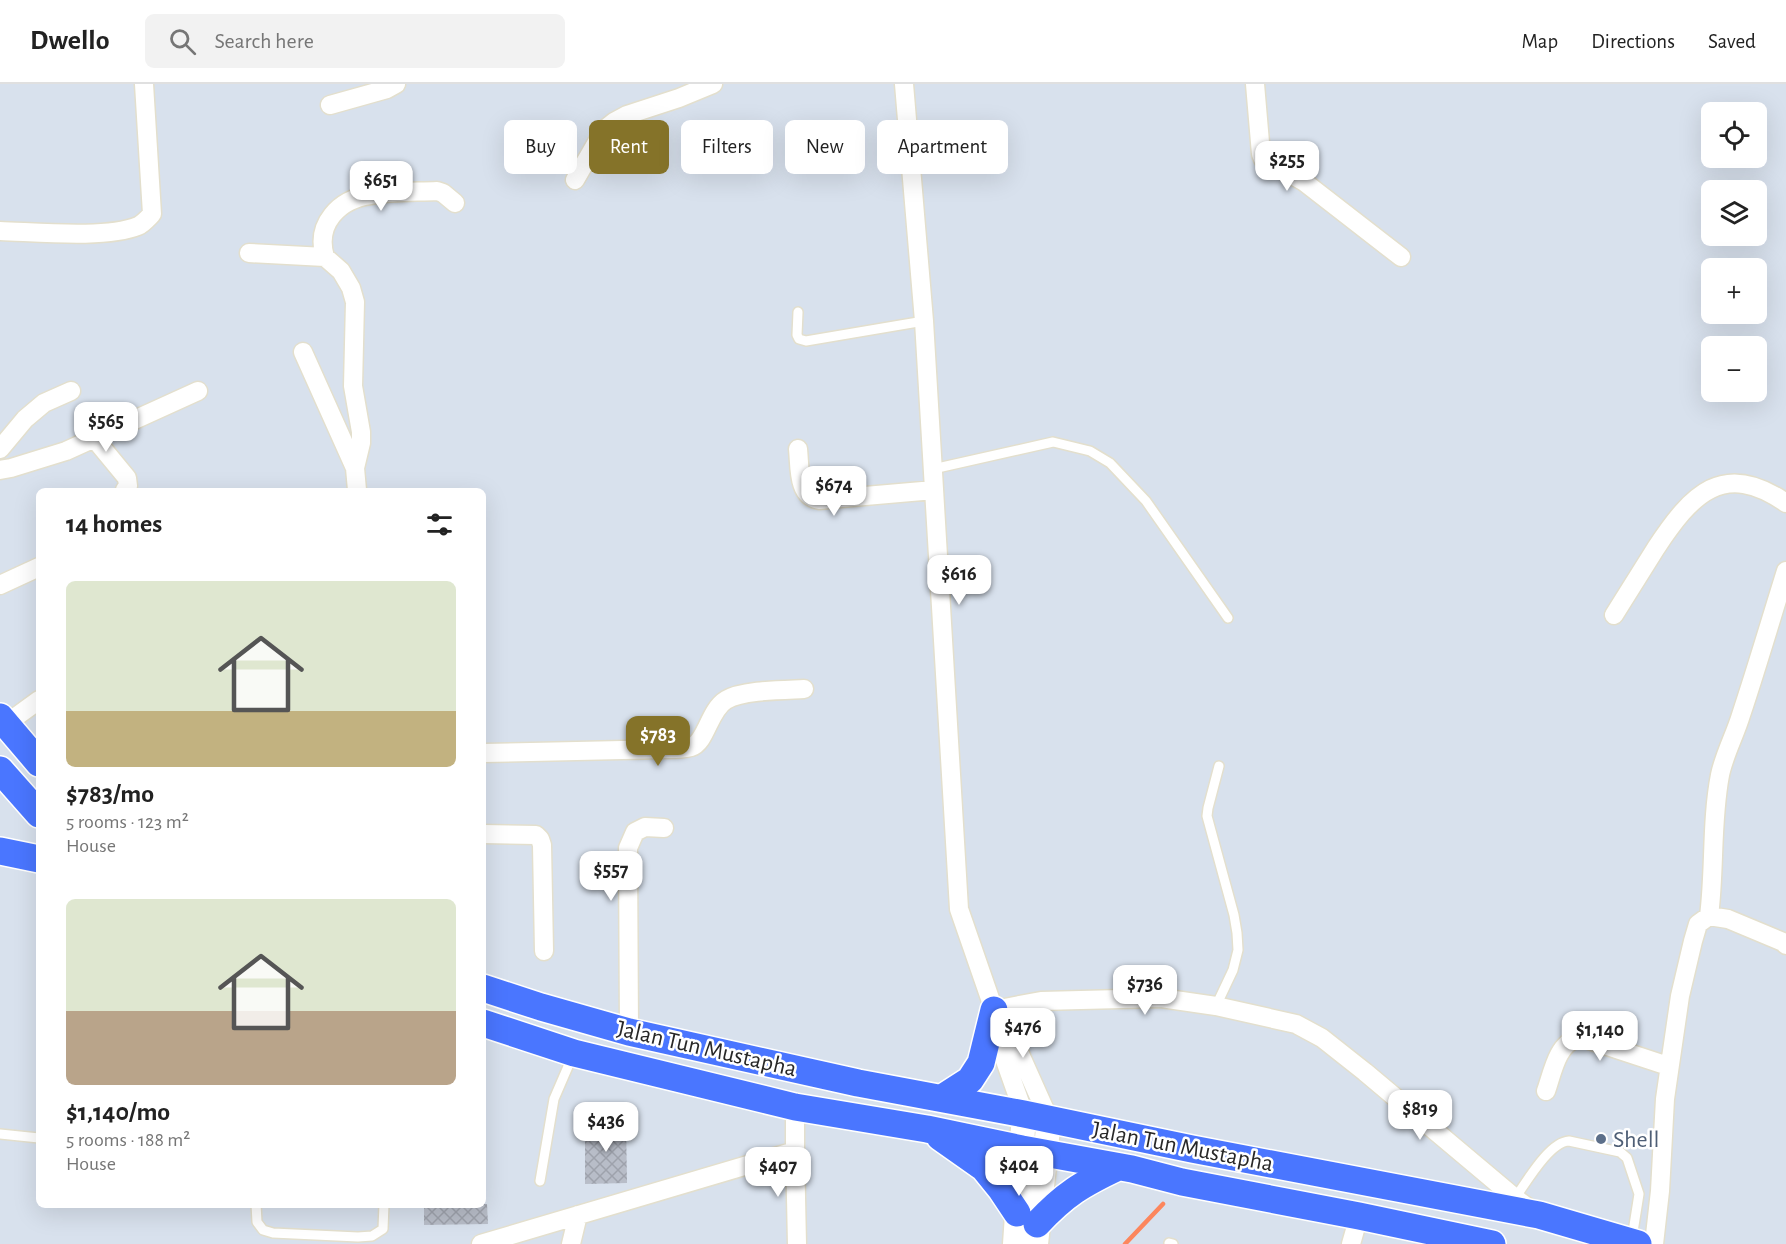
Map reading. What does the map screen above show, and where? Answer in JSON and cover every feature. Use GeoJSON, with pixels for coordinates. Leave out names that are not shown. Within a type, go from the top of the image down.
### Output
{"type":"FeatureCollection","features":[{"type":"Feature","properties":{"kind":"main road"},"geometry":{"type":"LineString","coordinates":[[3,721],[36,760]]}},
{"type":"Feature","properties":{"kind":"main road"},"geometry":{"type":"LineString","coordinates":[[0,764],[36,773]]}},
{"type":"Feature","properties":{"kind":"main road"},"geometry":{"type":"LineString","coordinates":[[0,770],[36,811]]}},
{"type":"Feature","properties":{"kind":"main road"},"geometry":{"type":"LineString","coordinates":[[0,851],[36,858]]}},
{"type":"Feature","properties":{"kind":"main road","name":"Jalan Tun Mustapha"},"geometry":{"type":"LineString","coordinates":[[486,989],[629,1032],[858,1083],[1539,1215],[1641,1244]]}},
{"type":"Feature","properties":{"kind":"main road"},"geometry":{"type":"LineString","coordinates":[[942,1098],[970,1080],[981,1063],[994,1010]]}},
{"type":"Feature","properties":{"kind":"main road"},"geometry":{"type":"LineString","coordinates":[[486,1024],[574,1053],[795,1107],[927,1129],[1492,1244]]}},
{"type":"Feature","properties":{"kind":"main road"},"geometry":{"type":"LineString","coordinates":[[1030,1227],[1037,1116]]}},
{"type":"Feature","properties":{"kind":"main road"},"geometry":{"type":"LineString","coordinates":[[927,1129],[984,1168],[1030,1227]]}},
{"type":"Feature","properties":{"kind":"main road"},"geometry":{"type":"LineString","coordinates":[[1015,1244],[1030,1227],[1068,1194],[1088,1181],[1125,1168]]}},
{"type":"Feature","properties":{"kind":"street"},"geometry":{"type":"LineString","coordinates":[[0,231],[102,232],[139,226],[152,214],[144,84]]}},
{"type":"Feature","properties":{"kind":"street"},"geometry":{"type":"LineString","coordinates":[[330,105],[387,89],[396,84]]}},
{"type":"Feature","properties":{"kind":"street"},"geometry":{"type":"LineString","coordinates":[[575,180],[604,130],[614,122],[627,115],[713,84]]}},
{"type":"Feature","properties":{"kind":"street"},"geometry":{"type":"LineString","coordinates":[[904,84],[924,321],[959,909],[994,1010],[997,1038],[1037,1116]]}},
{"type":"Feature","properties":{"kind":"street"},"geometry":{"type":"LineString","coordinates":[[1255,84],[1263,159],[1303,181],[1401,257]]}},
{"type":"Feature","properties":{"kind":"street"},"geometry":{"type":"LineString","coordinates":[[357,488],[356,468],[361,432],[353,386],[355,302],[351,288],[341,271],[325,257],[322,246],[325,227],[334,212],[343,205],[370,195],[437,191],[455,202]]}},
{"type":"Feature","properties":{"kind":"street"},"geometry":{"type":"LineString","coordinates":[[249,254],[325,257]]}},
{"type":"Feature","properties":{"kind":"street"},"geometry":{"type":"LineString","coordinates":[[303,352],[356,468]]}},
{"type":"Feature","properties":{"kind":"street"},"geometry":{"type":"LineString","coordinates":[[0,449],[25,418],[44,403],[71,391]]}},
{"type":"Feature","properties":{"kind":"street"},"geometry":{"type":"LineString","coordinates":[[0,470],[46,458],[198,391]]}},
{"type":"Feature","properties":{"kind":"street"},"geometry":{"type":"LineString","coordinates":[[94,438],[127,478],[126,488]]}},
{"type":"Feature","properties":{"kind":"street"},"geometry":{"type":"LineString","coordinates":[[798,449],[802,487],[813,499],[934,490]]}},
{"type":"Feature","properties":{"kind":"street"},"geometry":{"type":"LineString","coordinates":[[1614,615],[1668,530],[1698,495],[1712,487],[1727,484],[1756,485],[1786,503]]}},
{"type":"Feature","properties":{"kind":"street"},"geometry":{"type":"LineString","coordinates":[[0,585],[36,568]]}},
{"type":"Feature","properties":{"kind":"street"},"geometry":{"type":"LineString","coordinates":[[1709,916],[1720,773],[1740,719],[1786,571]]}},
{"type":"Feature","properties":{"kind":"street"},"geometry":{"type":"LineString","coordinates":[[486,753],[693,747],[700,741],[716,707],[736,694],[804,689]]}},
{"type":"Feature","properties":{"kind":"street"},"geometry":{"type":"LineString","coordinates":[[3,721],[36,702]]}},
{"type":"Feature","properties":{"kind":"street"},"geometry":{"type":"LineString","coordinates":[[629,1032],[628,848],[635,832],[645,827],[663,828]]}},
{"type":"Feature","properties":{"kind":"street"},"geometry":{"type":"LineString","coordinates":[[486,834],[536,835],[540,839],[544,951]]}},
{"type":"Feature","properties":{"kind":"street"},"geometry":{"type":"LineString","coordinates":[[1641,1244],[1660,1191],[1668,1066],[1680,996],[1698,924],[1709,916],[1728,919],[1786,945]]}},
{"type":"Feature","properties":{"kind":"street"},"geometry":{"type":"LineString","coordinates":[[994,1010],[1041,1001],[1161,998],[1216,1006],[1296,1024],[1322,1038],[1515,1198],[1539,1215]]}},
{"type":"Feature","properties":{"kind":"street"},"geometry":{"type":"LineString","coordinates":[[994,1010],[1011,1034],[1037,1116]]}},
{"type":"Feature","properties":{"kind":"street"},"geometry":{"type":"LineString","coordinates":[[1546,1091],[1560,1053],[1567,1043],[1577,1038],[1668,1066]]}},
{"type":"Feature","properties":{"kind":"street"},"geometry":{"type":"LineString","coordinates":[[795,1107],[797,1244]]}},
{"type":"Feature","properties":{"kind":"street"},"geometry":{"type":"LineString","coordinates":[[481,1244],[795,1151]]}},
{"type":"Feature","properties":{"kind":"street"},"geometry":{"type":"LineString","coordinates":[[571,1244],[578,1215]]}},
{"type":"Feature","properties":{"kind":"street"},"geometry":{"type":"LineString","coordinates":[[1351,1244],[1359,1216]]}},
{"type":"Feature","properties":{"kind":"lane"},"geometry":{"type":"LineString","coordinates":[[798,312],[797,335],[799,339],[806,340],[924,321]]}},
{"type":"Feature","properties":{"kind":"lane"},"geometry":{"type":"LineString","coordinates":[[933,469],[1053,442],[1090,451],[1110,462],[1146,501],[1228,618]]}},
{"type":"Feature","properties":{"kind":"lane"},"geometry":{"type":"LineString","coordinates":[[1216,1006],[1233,970],[1238,950],[1238,933],[1234,915],[1208,816],[1219,766]]}},
{"type":"Feature","properties":{"kind":"lane"},"geometry":{"type":"LineString","coordinates":[[540,1181],[554,1099],[574,1053]]}},
{"type":"Feature","properties":{"kind":"lane"},"geometry":{"type":"LineString","coordinates":[[0,1134],[36,1138]]}},
{"type":"Feature","properties":{"kind":"lane"},"geometry":{"type":"LineString","coordinates":[[1515,1198],[1533,1171],[1555,1146],[1564,1141],[1620,1152],[1627,1158],[1639,1194],[1641,1244]]}},
{"type":"Feature","properties":{"kind":"lane"},"geometry":{"type":"LineString","coordinates":[[256,1208],[257,1222],[263,1230],[273,1233],[358,1237],[372,1236],[383,1229],[384,1208]]}},
{"type":"Feature","properties":{"kind":"building"},"geometry":{"type":"Polygon","coordinates":[[[626,1122],[627,1183],[585,1184],[585,1123],[626,1122]]]}},
{"type":"Feature","properties":{"kind":"building"},"geometry":{"type":"Polygon","coordinates":[[[487,1204],[488,1224],[424,1225],[424,1208],[486,1208],[487,1204]]]}},
{"type":"Feature","properties":{"kind":"waterway"},"geometry":{"type":"LineString","coordinates":[[1125,1244],[1163,1204]]}},
{"type":"Feature","properties":{"kind":"place","name":"Shell"},"geometry":{"type":"Point","coordinates":[1601,1139]}}]}
